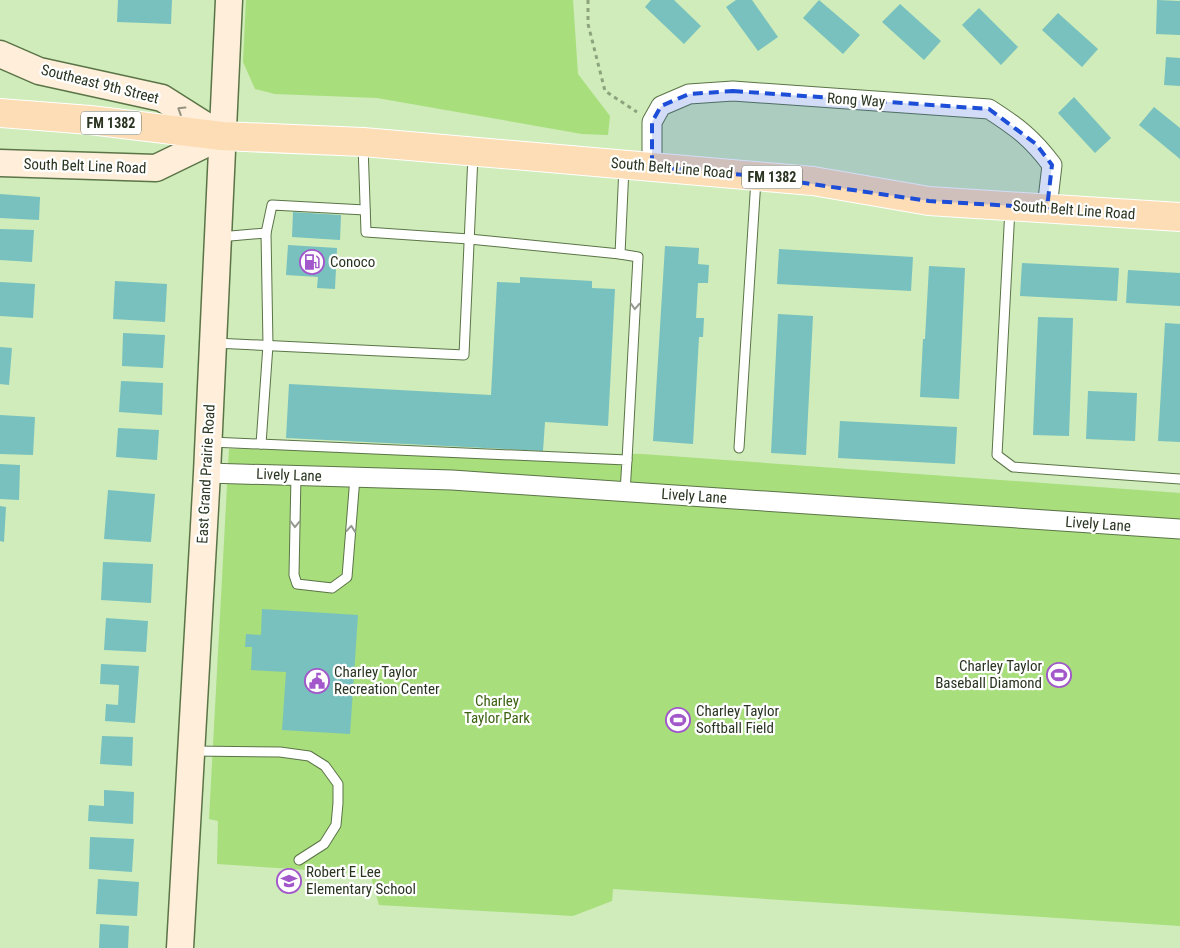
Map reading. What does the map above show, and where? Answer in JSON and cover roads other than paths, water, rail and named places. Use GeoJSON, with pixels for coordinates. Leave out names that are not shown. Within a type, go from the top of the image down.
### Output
{"type":"FeatureCollection","features":[{"type":"Feature","properties":{"kind":"main road","name":"South Belt Line Road"},"geometry":{"type":"LineString","coordinates":[[0,113],[90,120],[222,136],[363,142],[813,181],[929,200],[1180,217]]}},
{"type":"Feature","properties":{"kind":"street","name":"East Grand Prairie Road"},"geometry":{"type":"LineString","coordinates":[[180,948],[207,473],[228,0]]}},
{"type":"Feature","properties":{"kind":"street","name":"Southeast 9th Street"},"geometry":{"type":"LineString","coordinates":[[0,54],[39,71],[162,98],[222,136]]}},
{"type":"Feature","properties":{"kind":"street","name":"Rong Way"},"geometry":{"type":"LineString","coordinates":[[652,167],[652,122],[661,106],[689,94],[734,90],[989,109],[1013,124],[1036,144],[1052,165],[1047,208]]}},
{"type":"Feature","properties":{"kind":"street","name":"South Belt Line Road"},"geometry":{"type":"LineString","coordinates":[[0,163],[156,168],[222,136]]}},
{"type":"Feature","properties":{"kind":"street","name":"Lively Lane"},"geometry":{"type":"LineString","coordinates":[[207,473],[452,480],[1180,529]]}},
{"type":"Feature","properties":{"kind":"lane"},"geometry":{"type":"LineString","coordinates":[[363,142],[366,232],[469,239],[638,257],[625,492]]}},
{"type":"Feature","properties":{"kind":"lane"},"geometry":{"type":"LineString","coordinates":[[212,342],[464,355],[473,152]]}},
{"type":"Feature","properties":{"kind":"lane"},"geometry":{"type":"LineString","coordinates":[[620,254],[624,164]]}},
{"type":"Feature","properties":{"kind":"lane"},"geometry":{"type":"LineString","coordinates":[[739,448],[756,176]]}},
{"type":"Feature","properties":{"kind":"lane"},"geometry":{"type":"LineString","coordinates":[[261,444],[268,345],[266,233],[272,205],[365,210]]}},
{"type":"Feature","properties":{"kind":"lane"},"geometry":{"type":"LineString","coordinates":[[1010,205],[997,455],[1012,467],[1180,478]]}},
{"type":"Feature","properties":{"kind":"lane"},"geometry":{"type":"LineString","coordinates":[[217,237],[266,233]]}},
{"type":"Feature","properties":{"kind":"lane"},"geometry":{"type":"LineString","coordinates":[[208,442],[627,460]]}},
{"type":"Feature","properties":{"kind":"lane"},"geometry":{"type":"LineString","coordinates":[[296,476],[294,574],[297,584],[332,588],[347,577],[355,478]]}},
{"type":"Feature","properties":{"kind":"lane"},"geometry":{"type":"LineString","coordinates":[[192,751],[280,752],[308,756],[325,766],[338,784],[336,825],[324,844],[299,860]]}},
{"type":"Feature","properties":{"kind":"place","name":"Conoco"},"geometry":{"type":"Point","coordinates":[312,262]}},
{"type":"Feature","properties":{"kind":"place","name":"Charley Taylor Baseball Diamond"},"geometry":{"type":"Point","coordinates":[1059,675]}},
{"type":"Feature","properties":{"kind":"place","name":"Charley Taylor Recreation Center"},"geometry":{"type":"Point","coordinates":[317,681]}},
{"type":"Feature","properties":{"kind":"place","name":"Charley Taylor Softball Field"},"geometry":{"type":"Point","coordinates":[678,720]}},
{"type":"Feature","properties":{"kind":"place","name":"Robert E Lee Elementary School"},"geometry":{"type":"Point","coordinates":[289,881]}},
{"type":"Feature","properties":{"kind":"park label","name":"Charley Taylor Park"},"geometry":{"type":"Point","coordinates":[497,710]}}]}
